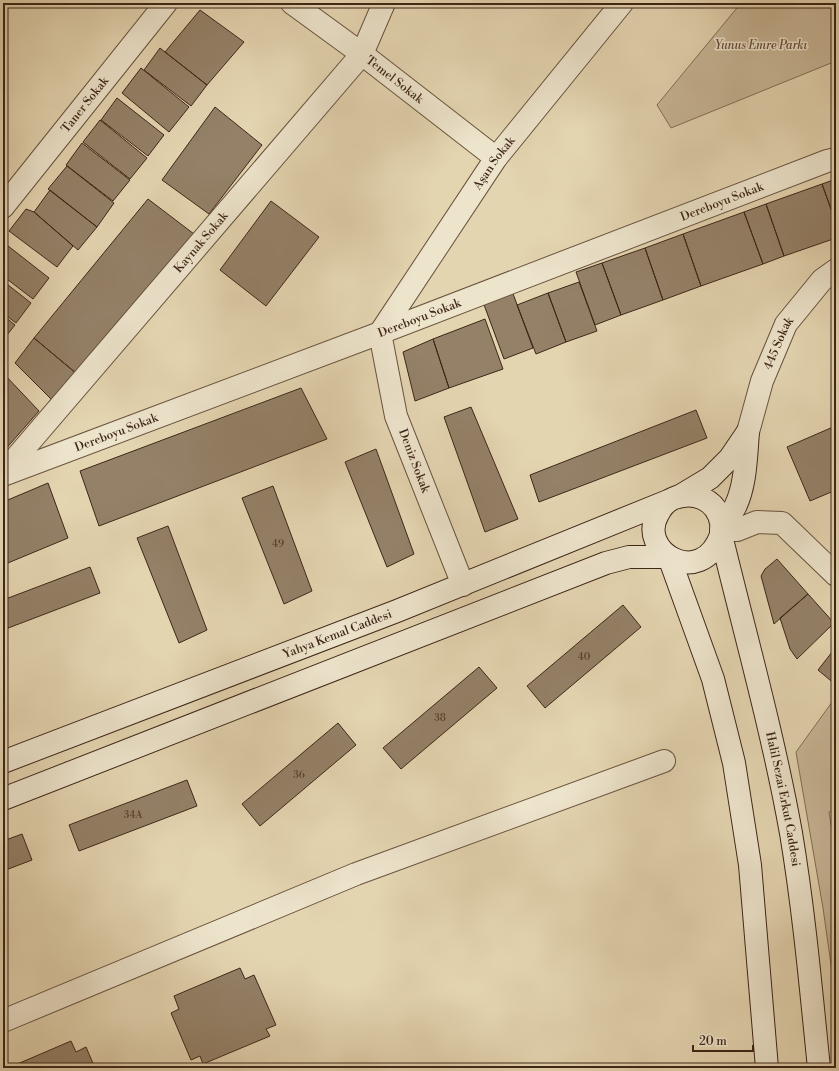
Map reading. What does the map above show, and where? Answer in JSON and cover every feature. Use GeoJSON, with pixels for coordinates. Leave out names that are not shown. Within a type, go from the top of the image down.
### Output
{"type":"FeatureCollection","features":[{"type":"Feature","properties":{"kind":"street","name":"Taner Sokak"},"geometry":{"type":"LineString","coordinates":[[3,207],[166,3]]}},
{"type":"Feature","properties":{"kind":"street","name":"Temel Sokak"},"geometry":{"type":"LineString","coordinates":[[292,3],[362,54],[496,158]]}},
{"type":"Feature","properties":{"kind":"street","name":"Kaynak Sokak"},"geometry":{"type":"LineString","coordinates":[[3,474],[362,54],[384,3]]}},
{"type":"Feature","properties":{"kind":"street","name":"Aşan Sokak"},"geometry":{"type":"LineString","coordinates":[[380,333],[496,158],[622,3]]}},
{"type":"Feature","properties":{"kind":"street","name":"Dereboyu Sokak"},"geometry":{"type":"LineString","coordinates":[[3,474],[380,333],[827,161],[836,159]]}},
{"type":"Feature","properties":{"kind":"street","name":"445 Sokak"},"geometry":{"type":"LineString","coordinates":[[721,530],[736,506],[745,473],[748,432],[762,381],[786,324],[822,280],[836,270]]}},
{"type":"Feature","properties":{"kind":"street","name":"Deniz Sokak"},"geometry":{"type":"LineString","coordinates":[[380,333],[396,416],[463,585]]}},
{"type":"Feature","properties":{"kind":"street","name":"445 Sokak"},"geometry":{"type":"LineString","coordinates":[[675,498],[710,478],[730,458],[748,432]]}},
{"type":"Feature","properties":{"kind":"street","name":"Halil Sezai Erkut Caddesi"},"geometry":{"type":"LineString","coordinates":[[675,498],[691,495],[702,498],[711,504],[718,513],[772,742],[791,834],[807,952],[818,1068]]}},
{"type":"Feature","properties":{"kind":"street","name":"Yahya Kemal Caddesi"},"geometry":{"type":"LineString","coordinates":[[3,762],[463,585],[675,498]]}},
{"type":"Feature","properties":{"kind":"street"},"geometry":{"type":"LineString","coordinates":[[675,498],[661,508],[656,518],[654,528],[656,540],[661,549],[669,557],[679,562],[690,563],[701,560],[710,554],[718,546],[721,530],[736,530],[757,522],[782,523],[836,575]]}},
{"type":"Feature","properties":{"kind":"street"},"geometry":{"type":"LineString","coordinates":[[3,798],[606,562],[629,557],[669,557]]}},
{"type":"Feature","properties":{"kind":"street"},"geometry":{"type":"LineString","coordinates":[[669,557],[713,679],[734,762],[750,865],[767,1068]]}},
{"type":"Feature","properties":{"kind":"street"},"geometry":{"type":"LineString","coordinates":[[3,1021],[356,874],[664,761]]}},
{"type":"Feature","properties":{"kind":"green space","name":"Yunus Emre Parkı"},"geometry":{"type":"Polygon","coordinates":[[[741,3],[836,3],[836,61],[671,128],[657,105],[741,3]]]}},
{"type":"Feature","properties":{"kind":"green space"},"geometry":{"type":"Polygon","coordinates":[[[835,698],[836,810],[829,812],[836,857],[836,1000],[823,908],[796,752],[835,698]]]}},
{"type":"Feature","properties":{"kind":"building"},"geometry":{"type":"Polygon","coordinates":[[[200,10],[244,42],[207,85],[165,52],[200,10]]]}},
{"type":"Feature","properties":{"kind":"building"},"geometry":{"type":"Polygon","coordinates":[[[160,48],[207,85],[191,106],[144,70],[160,48]]]}},
{"type":"Feature","properties":{"kind":"building"},"geometry":{"type":"Polygon","coordinates":[[[141,68],[189,107],[169,132],[122,93],[141,68]]]}},
{"type":"Feature","properties":{"kind":"building"},"geometry":{"type":"Polygon","coordinates":[[[117,98],[164,135],[148,156],[101,120],[117,98]]]}},
{"type":"Feature","properties":{"kind":"building"},"geometry":{"type":"Polygon","coordinates":[[[215,107],[262,145],[209,214],[162,180],[215,107]]]}},
{"type":"Feature","properties":{"kind":"building"},"geometry":{"type":"Polygon","coordinates":[[[100,120],[147,158],[130,179],[83,142],[100,120]]]}},
{"type":"Feature","properties":{"kind":"building"},"geometry":{"type":"Polygon","coordinates":[[[82,143],[130,180],[113,201],[66,165],[82,143]]]}},
{"type":"Feature","properties":{"kind":"building"},"geometry":{"type":"Polygon","coordinates":[[[67,166],[114,203],[97,227],[48,189],[67,166]]]}},
{"type":"Feature","properties":{"kind":"building"},"geometry":{"type":"Polygon","coordinates":[[[836,179],[836,223],[822,184],[836,179]]]}},
{"type":"Feature","properties":{"kind":"building"},"geometry":{"type":"Polygon","coordinates":[[[822,184],[836,223],[836,238],[784,256],[766,204],[822,184]]]}},
{"type":"Feature","properties":{"kind":"building"},"geometry":{"type":"Polygon","coordinates":[[[50,190],[97,227],[78,250],[34,212],[50,190]]]}},
{"type":"Feature","properties":{"kind":"building"},"geometry":{"type":"Polygon","coordinates":[[[148,199],[194,234],[77,374],[34,338],[148,199]]]}},
{"type":"Feature","properties":{"kind":"building"},"geometry":{"type":"Polygon","coordinates":[[[271,201],[319,237],[266,306],[220,270],[271,201]]]}},
{"type":"Feature","properties":{"kind":"building"},"geometry":{"type":"Polygon","coordinates":[[[766,204],[784,256],[763,264],[744,212],[766,204]]]}},
{"type":"Feature","properties":{"kind":"building"},"geometry":{"type":"Polygon","coordinates":[[[26,209],[34,212],[73,246],[57,267],[9,231],[26,209]]]}},
{"type":"Feature","properties":{"kind":"building"},"geometry":{"type":"Polygon","coordinates":[[[744,212],[763,264],[701,286],[683,234],[744,212]]]}},
{"type":"Feature","properties":{"kind":"building"},"geometry":{"type":"Polygon","coordinates":[[[683,234],[701,286],[663,300],[645,248],[683,234]]]}},
{"type":"Feature","properties":{"kind":"building"},"geometry":{"type":"Polygon","coordinates":[[[3,242],[49,278],[33,299],[3,276],[3,242]]]}},
{"type":"Feature","properties":{"kind":"building"},"geometry":{"type":"Polygon","coordinates":[[[645,248],[663,300],[621,315],[602,263],[645,248]]]}},
{"type":"Feature","properties":{"kind":"building"},"geometry":{"type":"Polygon","coordinates":[[[602,263],[621,315],[595,325],[576,272],[602,263]]]}},
{"type":"Feature","properties":{"kind":"building"},"geometry":{"type":"Polygon","coordinates":[[[3,281],[31,303],[16,323],[3,313],[3,281]]]}},
{"type":"Feature","properties":{"kind":"building"},"geometry":{"type":"Polygon","coordinates":[[[579,282],[597,331],[566,342],[548,293],[579,282]]]}},
{"type":"Feature","properties":{"kind":"building"},"geometry":{"type":"Polygon","coordinates":[[[512,291],[533,348],[504,359],[483,302],[512,291]]]}},
{"type":"Feature","properties":{"kind":"building"},"geometry":{"type":"Polygon","coordinates":[[[548,293],[566,342],[536,354],[517,305],[548,293]]]}},
{"type":"Feature","properties":{"kind":"building"},"geometry":{"type":"Polygon","coordinates":[[[3,315],[15,325],[3,340],[3,315]]]}},
{"type":"Feature","properties":{"kind":"building"},"geometry":{"type":"Polygon","coordinates":[[[485,319],[503,369],[449,388],[433,339],[485,319]]]}},
{"type":"Feature","properties":{"kind":"building"},"geometry":{"type":"Polygon","coordinates":[[[34,338],[77,374],[54,402],[15,363],[34,338]]]}},
{"type":"Feature","properties":{"kind":"building"},"geometry":{"type":"Polygon","coordinates":[[[433,339],[449,388],[415,401],[403,352],[433,339]]]}},
{"type":"Feature","properties":{"kind":"building"},"geometry":{"type":"Polygon","coordinates":[[[3,373],[39,411],[3,452],[3,373]]]}},
{"type":"Feature","properties":{"kind":"building"},"geometry":{"type":"Polygon","coordinates":[[[301,388],[327,439],[99,526],[80,471],[301,388]]]}},
{"type":"Feature","properties":{"kind":"building"},"geometry":{"type":"Polygon","coordinates":[[[471,407],[518,519],[485,532],[444,417],[471,407]]]}},
{"type":"Feature","properties":{"kind":"building"},"geometry":{"type":"Polygon","coordinates":[[[696,410],[707,438],[539,502],[530,475],[696,410]]]}},
{"type":"Feature","properties":{"kind":"building"},"geometry":{"type":"Polygon","coordinates":[[[833,427],[836,434],[836,490],[810,501],[787,447],[833,427]]]}},
{"type":"Feature","properties":{"kind":"building"},"geometry":{"type":"Polygon","coordinates":[[[376,449],[414,554],[387,567],[345,462],[376,449]]]}},
{"type":"Feature","properties":{"kind":"building"},"geometry":{"type":"Polygon","coordinates":[[[48,483],[68,538],[3,565],[3,502],[48,483]]]}},
{"type":"Feature","properties":{"kind":"building"},"geometry":{"type":"Polygon","coordinates":[[[273,486],[312,591],[284,604],[242,498],[273,486]]]}},
{"type":"Feature","properties":{"kind":"building"},"geometry":{"type":"Polygon","coordinates":[[[168,526],[207,630],[179,643],[137,538],[168,526]]]}},
{"type":"Feature","properties":{"kind":"building"},"geometry":{"type":"Polygon","coordinates":[[[777,559],[808,594],[774,624],[761,576],[765,569],[777,559]]]}},
{"type":"Feature","properties":{"kind":"building"},"geometry":{"type":"Polygon","coordinates":[[[90,567],[100,593],[3,630],[3,600],[90,567]]]}},
{"type":"Feature","properties":{"kind":"building"},"geometry":{"type":"Polygon","coordinates":[[[808,594],[834,623],[797,659],[790,649],[780,618],[808,594]]]}},
{"type":"Feature","properties":{"kind":"building"},"geometry":{"type":"Polygon","coordinates":[[[623,605],[641,627],[545,708],[527,686],[623,605]]]}},
{"type":"Feature","properties":{"kind":"building"},"geometry":{"type":"Polygon","coordinates":[[[836,647],[836,685],[818,670],[836,647]]]}},
{"type":"Feature","properties":{"kind":"building"},"geometry":{"type":"Polygon","coordinates":[[[479,667],[497,688],[401,769],[383,748],[479,667]]]}},
{"type":"Feature","properties":{"kind":"building"},"geometry":{"type":"Polygon","coordinates":[[[338,723],[356,745],[260,826],[242,804],[338,723]]]}},
{"type":"Feature","properties":{"kind":"building"},"geometry":{"type":"Polygon","coordinates":[[[187,780],[197,806],[79,851],[69,825],[187,780]]]}},
{"type":"Feature","properties":{"kind":"building"},"geometry":{"type":"Polygon","coordinates":[[[22,834],[32,860],[3,871],[3,841],[22,834]]]}},
{"type":"Feature","properties":{"kind":"building"},"geometry":{"type":"Polygon","coordinates":[[[240,968],[245,979],[254,975],[276,1025],[266,1029],[270,1036],[203,1064],[200,1056],[191,1060],[171,1013],[179,1009],[174,996],[240,968]]]}},
{"type":"Feature","properties":{"kind":"building"},"geometry":{"type":"Polygon","coordinates":[[[71,1041],[76,1052],[86,1047],[95,1068],[8,1068],[71,1041]]]}}]}
